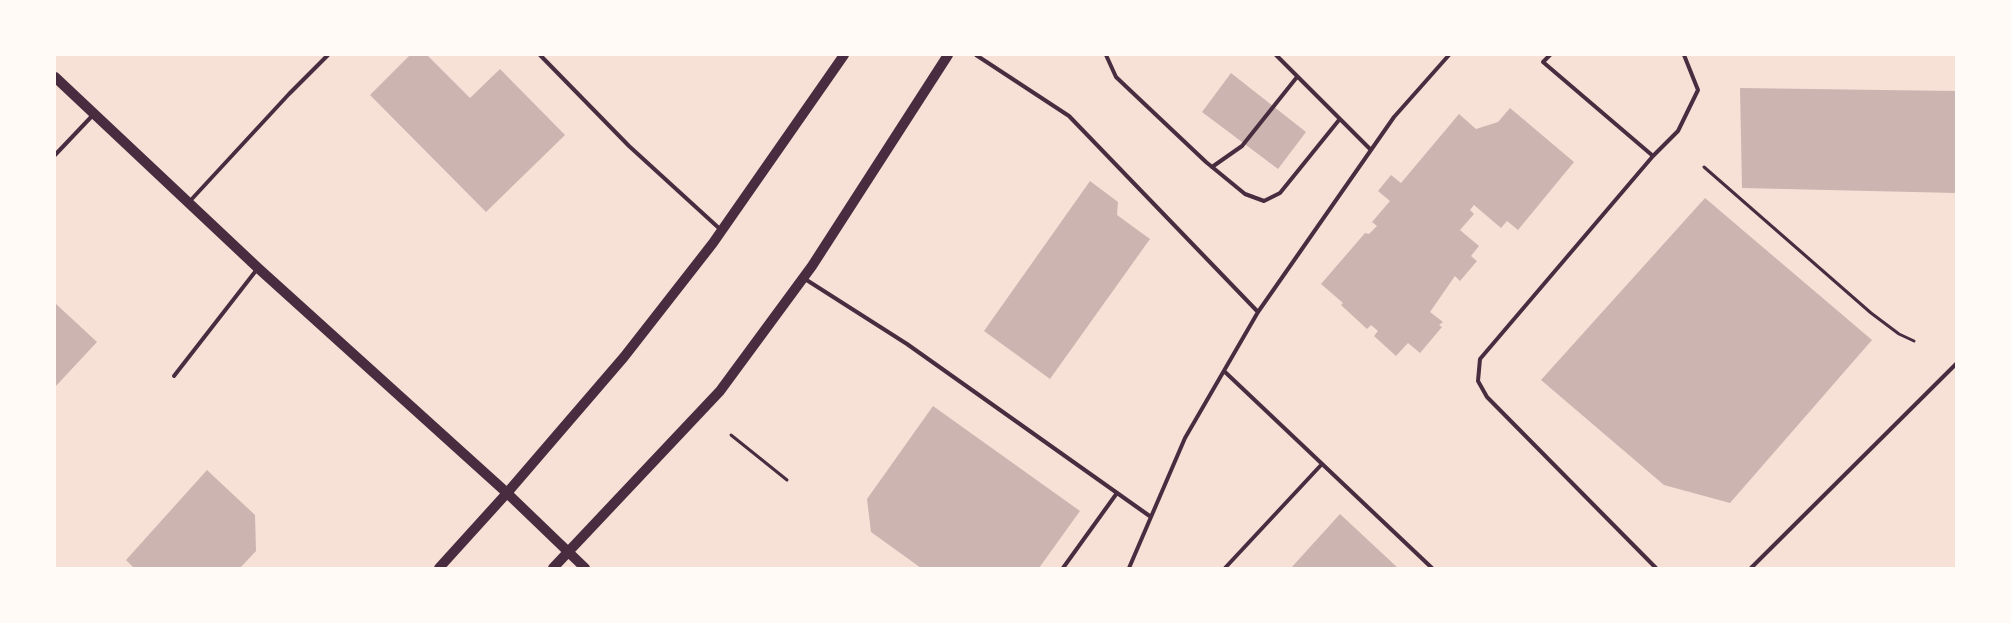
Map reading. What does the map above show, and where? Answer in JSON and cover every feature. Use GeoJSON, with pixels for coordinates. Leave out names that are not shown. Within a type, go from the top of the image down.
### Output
{"type":"FeatureCollection","features":[{"type":"Feature","properties":{"kind":"main road"},"geometry":{"type":"LineString","coordinates":[[439,568],[507,493],[624,357],[722,230],[844,55]]}},
{"type":"Feature","properties":{"kind":"main road"},"geometry":{"type":"LineString","coordinates":[[554,568],[720,391],[803,278],[948,55]]}},
{"type":"Feature","properties":{"kind":"main road"},"geometry":{"type":"LineString","coordinates":[[55,77],[258,268],[507,493],[585,568]]}},
{"type":"Feature","properties":{"kind":"lane"},"geometry":{"type":"LineString","coordinates":[[189,203],[288,94],[328,55]]}},
{"type":"Feature","properties":{"kind":"lane"},"geometry":{"type":"LineString","coordinates":[[540,55],[629,146],[722,230]]}},
{"type":"Feature","properties":{"kind":"lane"},"geometry":{"type":"LineString","coordinates":[[976,55],[1069,116],[1258,312]]}},
{"type":"Feature","properties":{"kind":"lane"},"geometry":{"type":"LineString","coordinates":[[1106,55],[1116,77],[1212,167],[1245,194],[1264,201],[1280,194],[1339,120]]}},
{"type":"Feature","properties":{"kind":"lane"},"geometry":{"type":"LineString","coordinates":[[1276,55],[1371,150]]}},
{"type":"Feature","properties":{"kind":"lane"},"geometry":{"type":"LineString","coordinates":[[1129,568],[1185,438],[1258,312],[1394,117],[1449,55]]}},
{"type":"Feature","properties":{"kind":"lane"},"geometry":{"type":"LineString","coordinates":[[1550,55],[1543,62],[1653,156]]}},
{"type":"Feature","properties":{"kind":"lane"},"geometry":{"type":"LineString","coordinates":[[1656,568],[1487,397],[1478,381],[1480,359],[1653,156],[1678,131],[1698,90],[1684,55]]}},
{"type":"Feature","properties":{"kind":"lane"},"geometry":{"type":"LineString","coordinates":[[1212,167],[1242,146],[1297,77]]}},
{"type":"Feature","properties":{"kind":"lane"},"geometry":{"type":"LineString","coordinates":[[55,155],[94,114]]}},
{"type":"Feature","properties":{"kind":"lane"},"geometry":{"type":"LineString","coordinates":[[174,376],[258,268]]}},
{"type":"Feature","properties":{"kind":"lane"},"geometry":{"type":"LineString","coordinates":[[803,278],[907,344],[1151,517]]}},
{"type":"Feature","properties":{"kind":"lane"},"geometry":{"type":"LineString","coordinates":[[1751,568],[1956,364]]}},
{"type":"Feature","properties":{"kind":"lane"},"geometry":{"type":"LineString","coordinates":[[1224,371],[1432,568]]}},
{"type":"Feature","properties":{"kind":"lane"},"geometry":{"type":"LineString","coordinates":[[1225,568],[1322,464]]}},
{"type":"Feature","properties":{"kind":"lane"},"geometry":{"type":"LineString","coordinates":[[1063,568],[1118,493]]}},
{"type":"Feature","properties":{"kind":"path"},"geometry":{"type":"LineString","coordinates":[[1704,167],[1871,313],[1898,334],[1914,341]]}},
{"type":"Feature","properties":{"kind":"path"},"geometry":{"type":"LineString","coordinates":[[730,435],[787,480]]}},
{"type":"Feature","properties":{"kind":"building"},"geometry":{"type":"Polygon","coordinates":[[[410,55],[428,56],[470,98],[500,69],[565,135],[486,212],[370,95],[410,55]]]}},
{"type":"Feature","properties":{"kind":"building"},"geometry":{"type":"Polygon","coordinates":[[[1231,73],[1306,132],[1278,169],[1202,112],[1231,73]]]}},
{"type":"Feature","properties":{"kind":"building"},"geometry":{"type":"Polygon","coordinates":[[[1740,88],[1956,91],[1956,193],[1742,188],[1740,88]]]}},
{"type":"Feature","properties":{"kind":"building"},"geometry":{"type":"Polygon","coordinates":[[[1510,108],[1574,162],[1518,230],[1507,221],[1501,228],[1474,205],[1470,210],[1474,214],[1460,230],[1479,246],[1471,256],[1477,261],[1460,281],[1455,276],[1430,312],[1443,322],[1439,325],[1442,327],[1420,353],[1408,343],[1396,356],[1374,336],[1378,331],[1371,325],[1367,329],[1341,305],[1343,303],[1321,284],[1365,233],[1369,234],[1377,226],[1372,222],[1390,201],[1378,191],[1391,175],[1401,183],[1459,114],[1476,129],[1498,122],[1510,108]]]}},
{"type":"Feature","properties":{"kind":"building"},"geometry":{"type":"Polygon","coordinates":[[[1090,181],[1118,202],[1117,215],[1150,239],[1050,379],[984,331],[1090,181]]]}},
{"type":"Feature","properties":{"kind":"building"},"geometry":{"type":"Polygon","coordinates":[[[1705,198],[1872,340],[1730,503],[1664,485],[1541,380],[1705,198]]]}},
{"type":"Feature","properties":{"kind":"building"},"geometry":{"type":"Polygon","coordinates":[[[55,303],[97,342],[55,387],[55,303]]]}},
{"type":"Feature","properties":{"kind":"building"},"geometry":{"type":"Polygon","coordinates":[[[933,406],[1080,511],[1039,568],[921,568],[871,532],[867,499],[933,406]]]}},
{"type":"Feature","properties":{"kind":"building"},"geometry":{"type":"Polygon","coordinates":[[[207,470],[255,515],[256,551],[240,568],[134,568],[126,560],[207,470]]]}},
{"type":"Feature","properties":{"kind":"building"},"geometry":{"type":"Polygon","coordinates":[[[1340,514],[1398,568],[1291,568],[1340,514]]]}}]}
